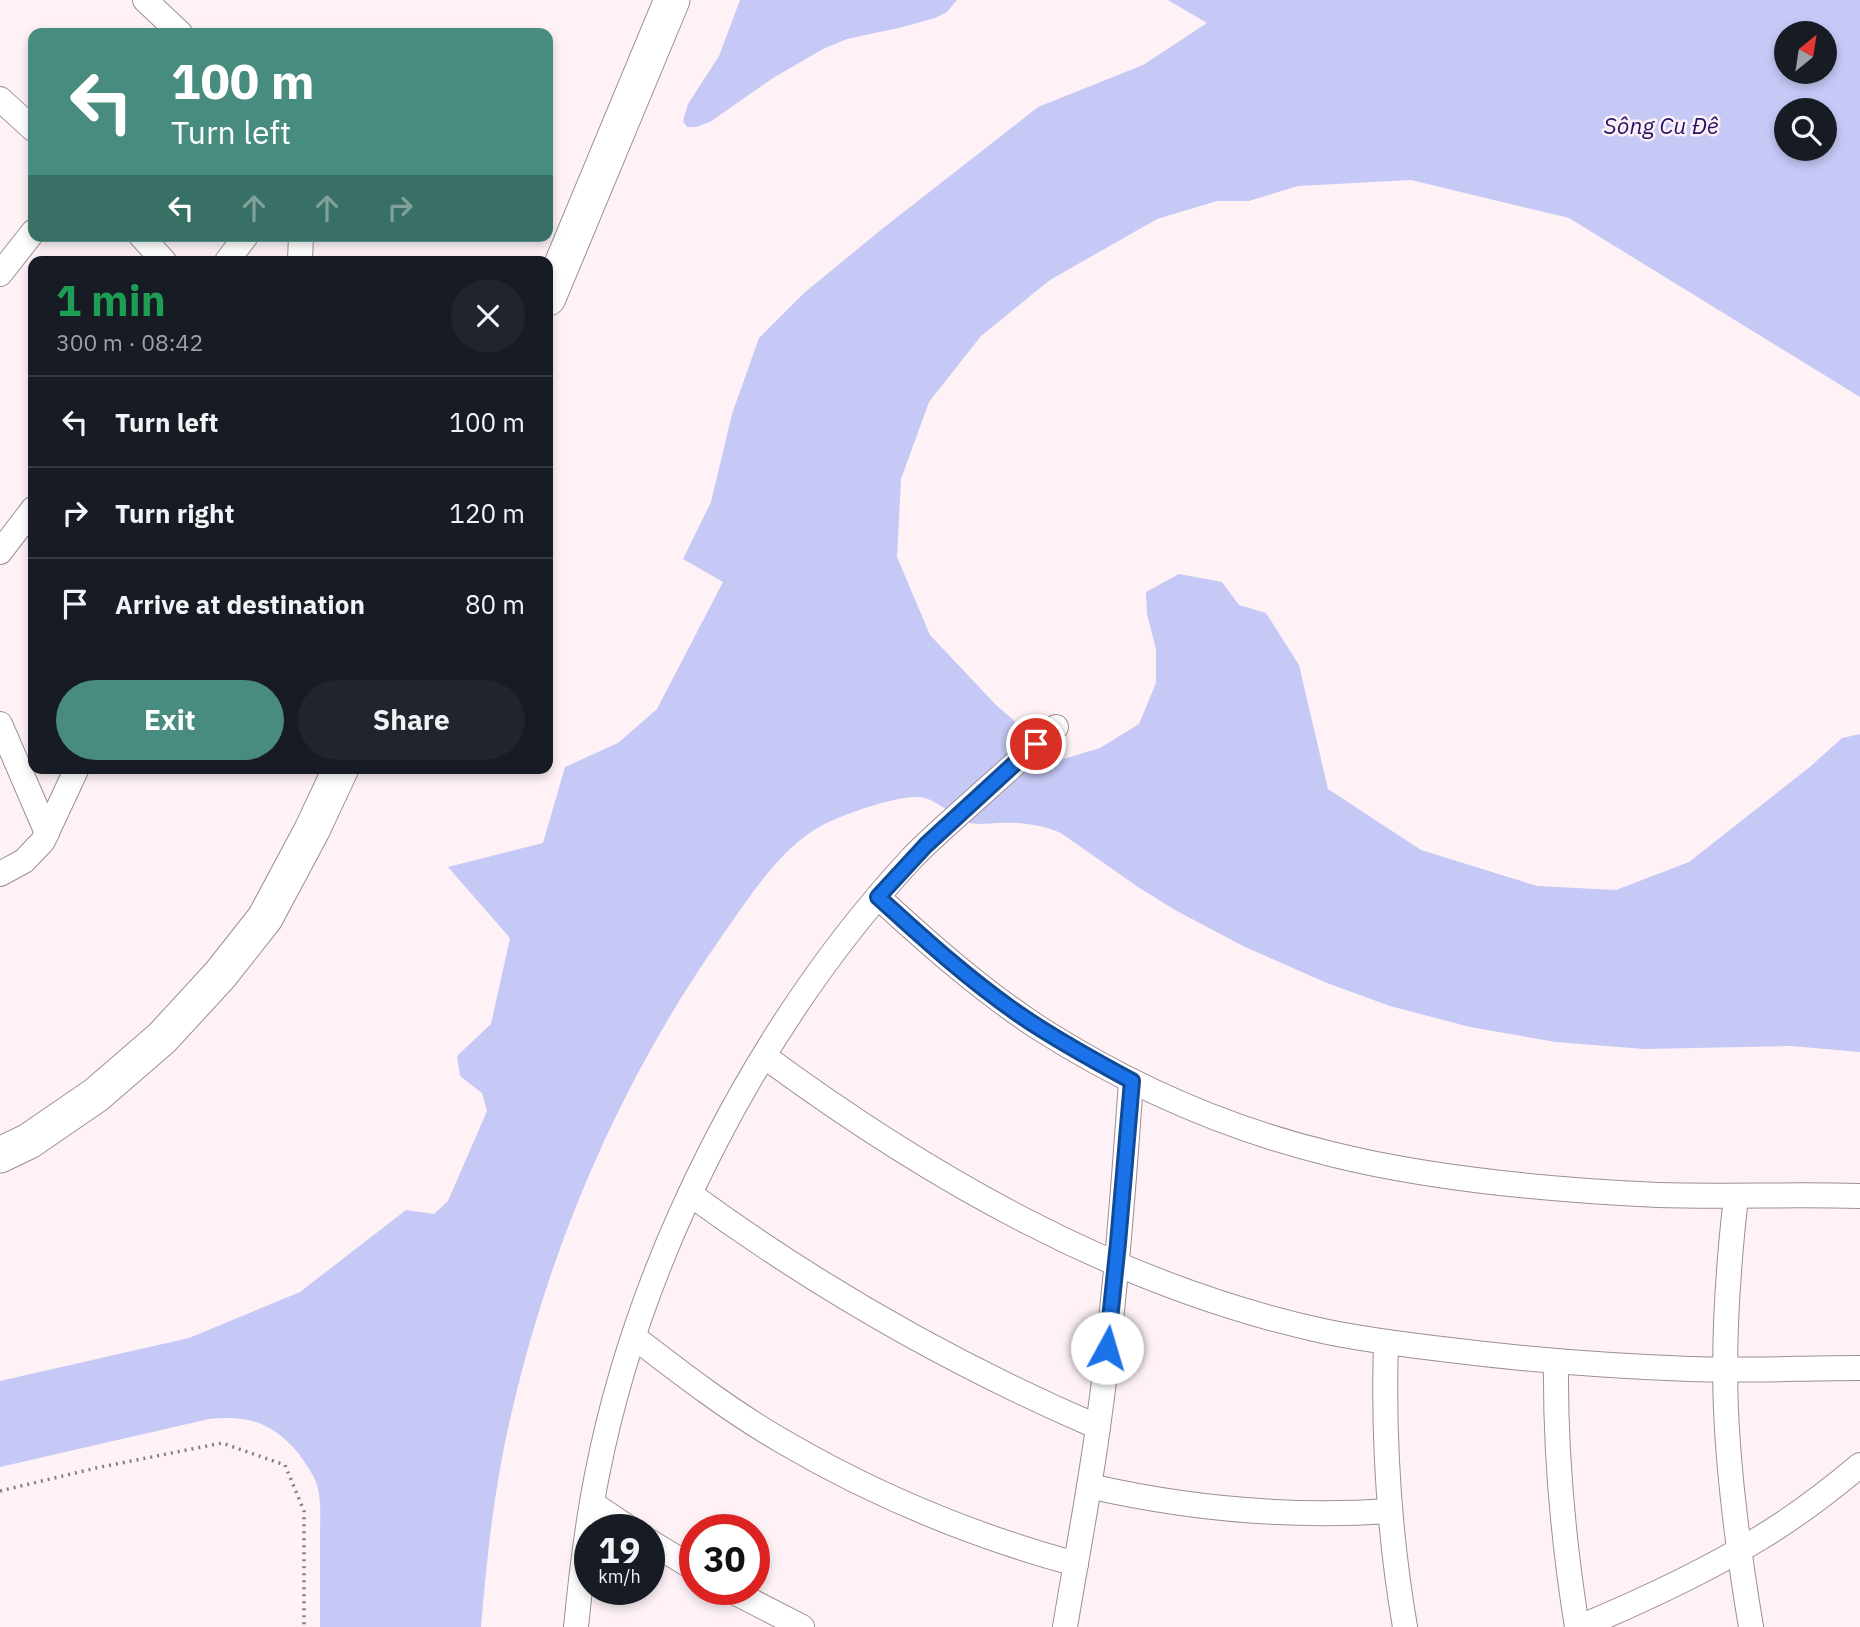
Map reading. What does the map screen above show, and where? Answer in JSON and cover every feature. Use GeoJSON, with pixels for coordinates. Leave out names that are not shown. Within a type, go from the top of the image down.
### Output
{"type":"FeatureCollection","features":[{"type":"Feature","properties":{"kind":"highway"},"geometry":{"type":"LineString","coordinates":[[553,286],[672,0]]}},
{"type":"Feature","properties":{"kind":"highway"},"geometry":{"type":"LineString","coordinates":[[0,1155],[29,1141],[96,1095],[162,1038],[220,975],[265,918],[338,774]]}},
{"type":"Feature","properties":{"kind":"street"},"geometry":{"type":"LineString","coordinates":[[145,0],[175,28]]}},
{"type":"Feature","properties":{"kind":"street"},"geometry":{"type":"LineString","coordinates":[[0,99],[28,124]]}},
{"type":"Feature","properties":{"kind":"street"},"geometry":{"type":"LineString","coordinates":[[0,274],[28,238]]}},
{"type":"Feature","properties":{"kind":"street"},"geometry":{"type":"LineString","coordinates":[[147,242],[159,256]]}},
{"type":"Feature","properties":{"kind":"street"},"geometry":{"type":"LineString","coordinates":[[231,256],[241,242]]}},
{"type":"Feature","properties":{"kind":"street"},"geometry":{"type":"LineString","coordinates":[[0,552],[28,516]]}},
{"type":"Feature","properties":{"kind":"street"},"geometry":{"type":"LineString","coordinates":[[0,724],[47,833]]}},
{"type":"Feature","properties":{"kind":"street"},"geometry":{"type":"LineString","coordinates":[[576,1627],[604,1443],[634,1337],[663,1257],[713,1146],[764,1056],[805,992],[878,897],[940,831],[1056,727]]}},
{"type":"Feature","properties":{"kind":"street"},"geometry":{"type":"LineString","coordinates":[[0,874],[31,855],[47,833],[74,774]]}},
{"type":"Feature","properties":{"kind":"street"},"geometry":{"type":"LineString","coordinates":[[878,897],[947,959],[1017,1013],[1069,1046],[1173,1101],[1287,1142],[1356,1160],[1453,1177],[1572,1189],[1657,1195],[1860,1196]]}},
{"type":"Feature","properties":{"kind":"street"},"geometry":{"type":"LineString","coordinates":[[764,1056],[840,1110],[930,1167],[1045,1231],[1161,1283],[1246,1311],[1314,1329],[1386,1342],[1556,1361],[1726,1369],[1860,1368]]}},
{"type":"Feature","properties":{"kind":"street"},"geometry":{"type":"LineString","coordinates":[[1065,1627],[1098,1427],[1132,1081]]}},
{"type":"Feature","properties":{"kind":"street"},"geometry":{"type":"LineString","coordinates":[[690,1194],[785,1260],[871,1313],[993,1379],[1098,1427]]}},
{"type":"Feature","properties":{"kind":"street"},"geometry":{"type":"LineString","coordinates":[[1736,1196],[1730,1268],[1726,1407],[1732,1497],[1751,1627]]}},
{"type":"Feature","properties":{"kind":"street"},"geometry":{"type":"LineString","coordinates":[[634,1337],[743,1417],[851,1479],[959,1527],[1076,1564]]}},
{"type":"Feature","properties":{"kind":"street"},"geometry":{"type":"LineString","coordinates":[[1386,1342],[1385,1415],[1390,1511],[1405,1627]]}},
{"type":"Feature","properties":{"kind":"street"},"geometry":{"type":"LineString","coordinates":[[1556,1361],[1560,1486],[1579,1627],[1671,1586],[1739,1551],[1804,1509],[1860,1465]]}},
{"type":"Feature","properties":{"kind":"street"},"geometry":{"type":"LineString","coordinates":[[1089,1486],[1134,1497],[1250,1512],[1314,1514],[1390,1511]]}},
{"type":"Feature","properties":{"kind":"street"},"geometry":{"type":"LineString","coordinates":[[593,1504],[608,1514]]}},
{"type":"Feature","properties":{"kind":"street"},"geometry":{"type":"LineString","coordinates":[[759,1605],[802,1627]]}},
{"type":"Feature","properties":{"kind":"path"},"geometry":{"type":"LineString","coordinates":[[0,1492],[96,1468],[222,1443],[285,1465],[304,1511],[304,1627]]}},
{"type":"Feature","properties":{"kind":"water"},"geometry":{"type":"Polygon","coordinates":[[[740,0],[957,0],[947,12],[935,18],[847,39],[823,49],[773,78],[710,122],[687,127],[683,121],[688,104],[719,56],[740,0]]]}},
{"type":"Feature","properties":{"kind":"water","name":"Sông Cu Đê"},"geometry":{"type":"Polygon","coordinates":[[[1168,0],[1860,0],[1860,397],[1569,218],[1411,180],[1298,186],[1249,201],[1217,201],[1157,219],[1050,280],[981,336],[929,402],[901,479],[897,557],[930,635],[996,705],[1060,760],[1100,748],[1139,724],[1156,683],[1156,649],[1147,614],[1146,592],[1179,574],[1222,582],[1239,605],[1266,613],[1299,665],[1328,789],[1421,850],[1537,886],[1616,890],[1689,862],[1811,766],[1842,738],[1860,734],[1860,1052],[1791,1046],[1644,1049],[1556,1042],[1470,1027],[1390,1006],[1327,983],[1243,946],[1175,910],[1061,833],[1023,823],[970,823],[925,798],[888,801],[821,826],[792,847],[766,875],[686,990],[652,1046],[622,1104],[569,1224],[528,1348],[496,1491],[481,1627],[320,1627],[320,1508],[316,1482],[289,1443],[259,1423],[236,1418],[209,1419],[0,1467],[0,1381],[189,1338],[300,1292],[406,1210],[434,1214],[448,1201],[487,1111],[482,1093],[460,1076],[457,1056],[491,1024],[510,938],[448,867],[543,843],[565,767],[618,743],[657,709],[723,582],[683,559],[711,502],[732,414],[759,338],[804,293],[1038,107],[1143,65],[1207,23],[1168,0]]]}},
{"type":"Feature","properties":{"kind":"route"},"geometry":{"type":"LineString","coordinates":[[1036,744],[926,845],[878,897],[982,988],[1060,1041],[1132,1081],[1107,1348]]}}]}
